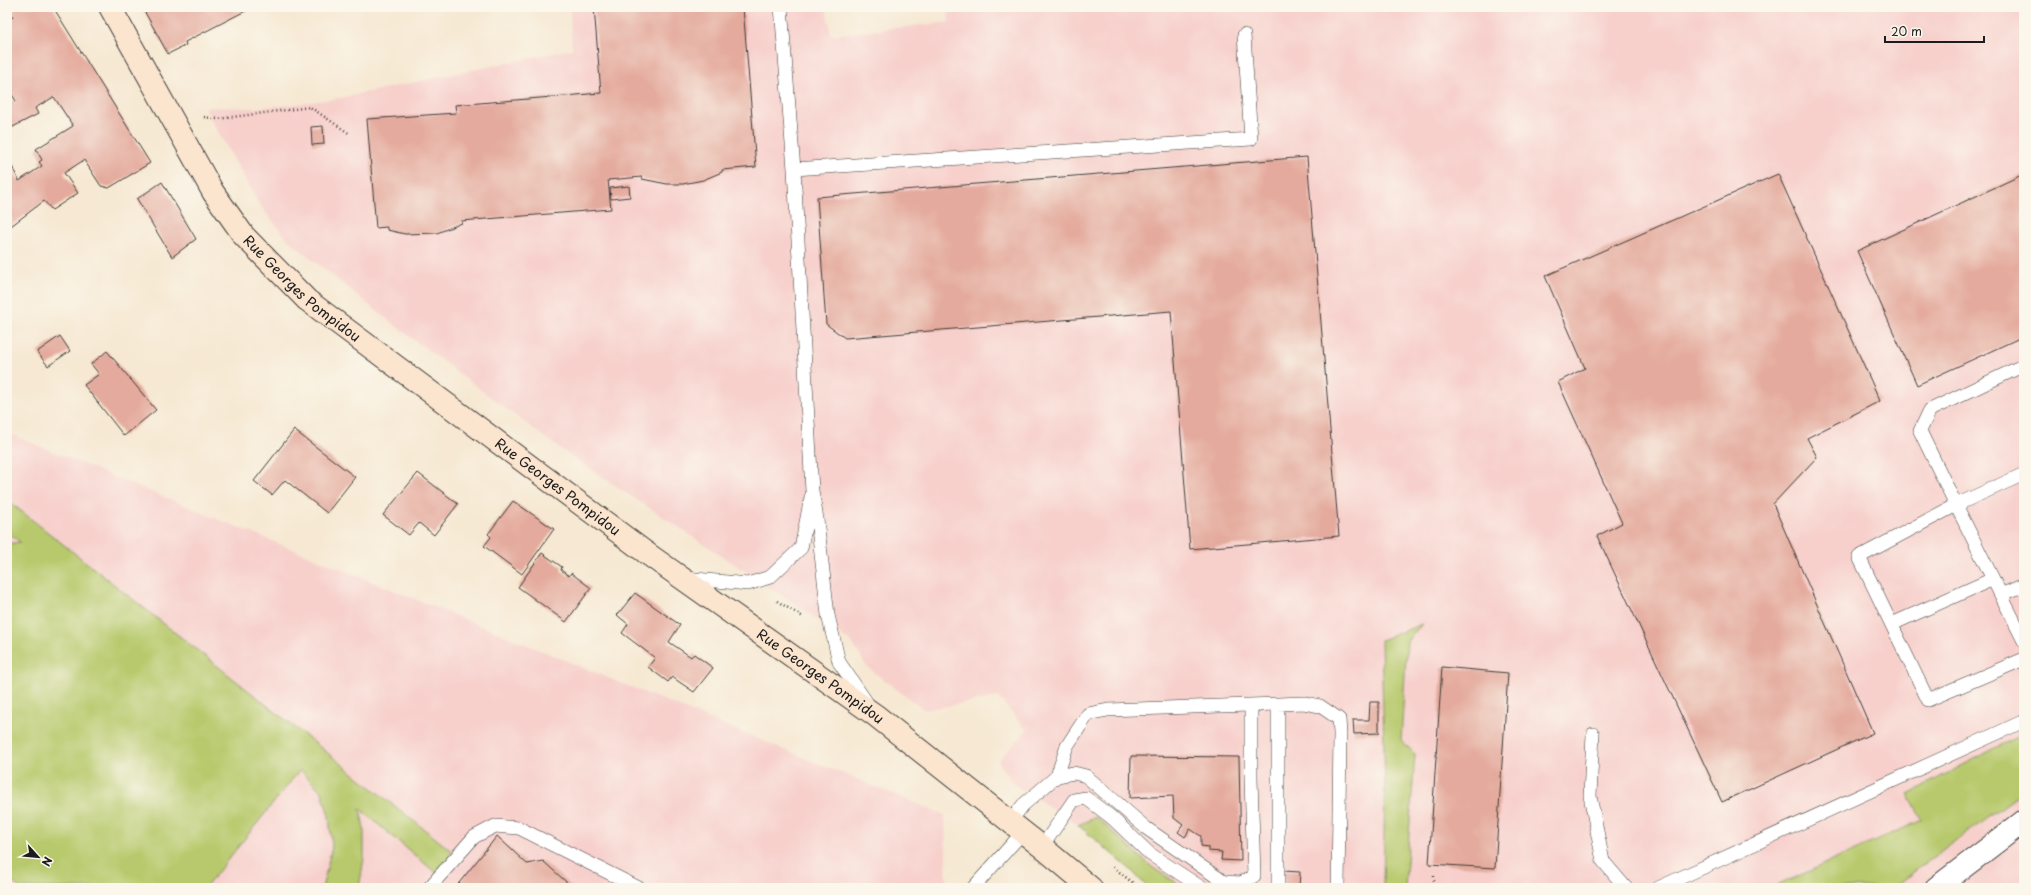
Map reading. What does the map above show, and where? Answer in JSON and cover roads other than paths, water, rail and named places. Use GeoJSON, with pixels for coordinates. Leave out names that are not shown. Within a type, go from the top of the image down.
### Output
{"type":"FeatureCollection","features":[{"type":"Feature","properties":{"kind":"main road","name":"Rue Georges Pompidou"},"geometry":{"type":"LineString","coordinates":[[110,7],[213,192],[244,236],[307,300],[645,552],[875,715],[1042,847],[1091,888]]}},
{"type":"Feature","properties":{"kind":"street"},"geometry":{"type":"LineString","coordinates":[[1936,888],[2024,821]]}},
{"type":"Feature","properties":{"kind":"lane"},"geometry":{"type":"LineString","coordinates":[[781,7],[794,169],[812,491],[817,520],[828,615],[839,662],[875,715]]}},
{"type":"Feature","properties":{"kind":"lane"},"geometry":{"type":"LineString","coordinates":[[794,169],[1251,139],[1244,35]]}},
{"type":"Feature","properties":{"kind":"lane"},"geometry":{"type":"LineString","coordinates":[[2024,365],[1930,410],[1920,431],[2024,641]]}},
{"type":"Feature","properties":{"kind":"lane"},"geometry":{"type":"LineString","coordinates":[[2024,474],[1956,505],[1859,557],[1928,700],[2024,659]]}},
{"type":"Feature","properties":{"kind":"lane"},"geometry":{"type":"LineString","coordinates":[[683,578],[748,584],[770,577],[801,548],[812,491]]}},
{"type":"Feature","properties":{"kind":"lane"},"geometry":{"type":"LineString","coordinates":[[1892,624],[1993,579]]}},
{"type":"Feature","properties":{"kind":"lane"},"geometry":{"type":"LineString","coordinates":[[2001,595],[2024,585]]}},
{"type":"Feature","properties":{"kind":"lane"},"geometry":{"type":"LineString","coordinates":[[973,888],[1016,827],[1023,805],[1057,776],[1068,746],[1088,714],[1108,710],[1304,703],[1320,706],[1338,719],[1340,734],[1338,888]]}},
{"type":"Feature","properties":{"kind":"lane"},"geometry":{"type":"LineString","coordinates":[[1278,704],[1278,888]]}},
{"type":"Feature","properties":{"kind":"lane"},"geometry":{"type":"LineString","coordinates":[[1057,776],[1074,773],[1086,776],[1146,828],[1224,882],[1241,884],[1254,876],[1251,706]]}},
{"type":"Feature","properties":{"kind":"lane"},"geometry":{"type":"LineString","coordinates":[[1658,888],[2024,721]]}},
{"type":"Feature","properties":{"kind":"lane"},"geometry":{"type":"LineString","coordinates":[[1593,734],[1590,796],[1603,861],[1626,888]]}},
{"type":"Feature","properties":{"kind":"lane"},"geometry":{"type":"LineString","coordinates":[[1042,847],[1074,800],[1086,798],[1112,817],[1150,854],[1202,888]]}},
{"type":"Feature","properties":{"kind":"lane"},"geometry":{"type":"LineString","coordinates":[[429,888],[474,837],[495,826],[519,828],[639,888]]}}]}
